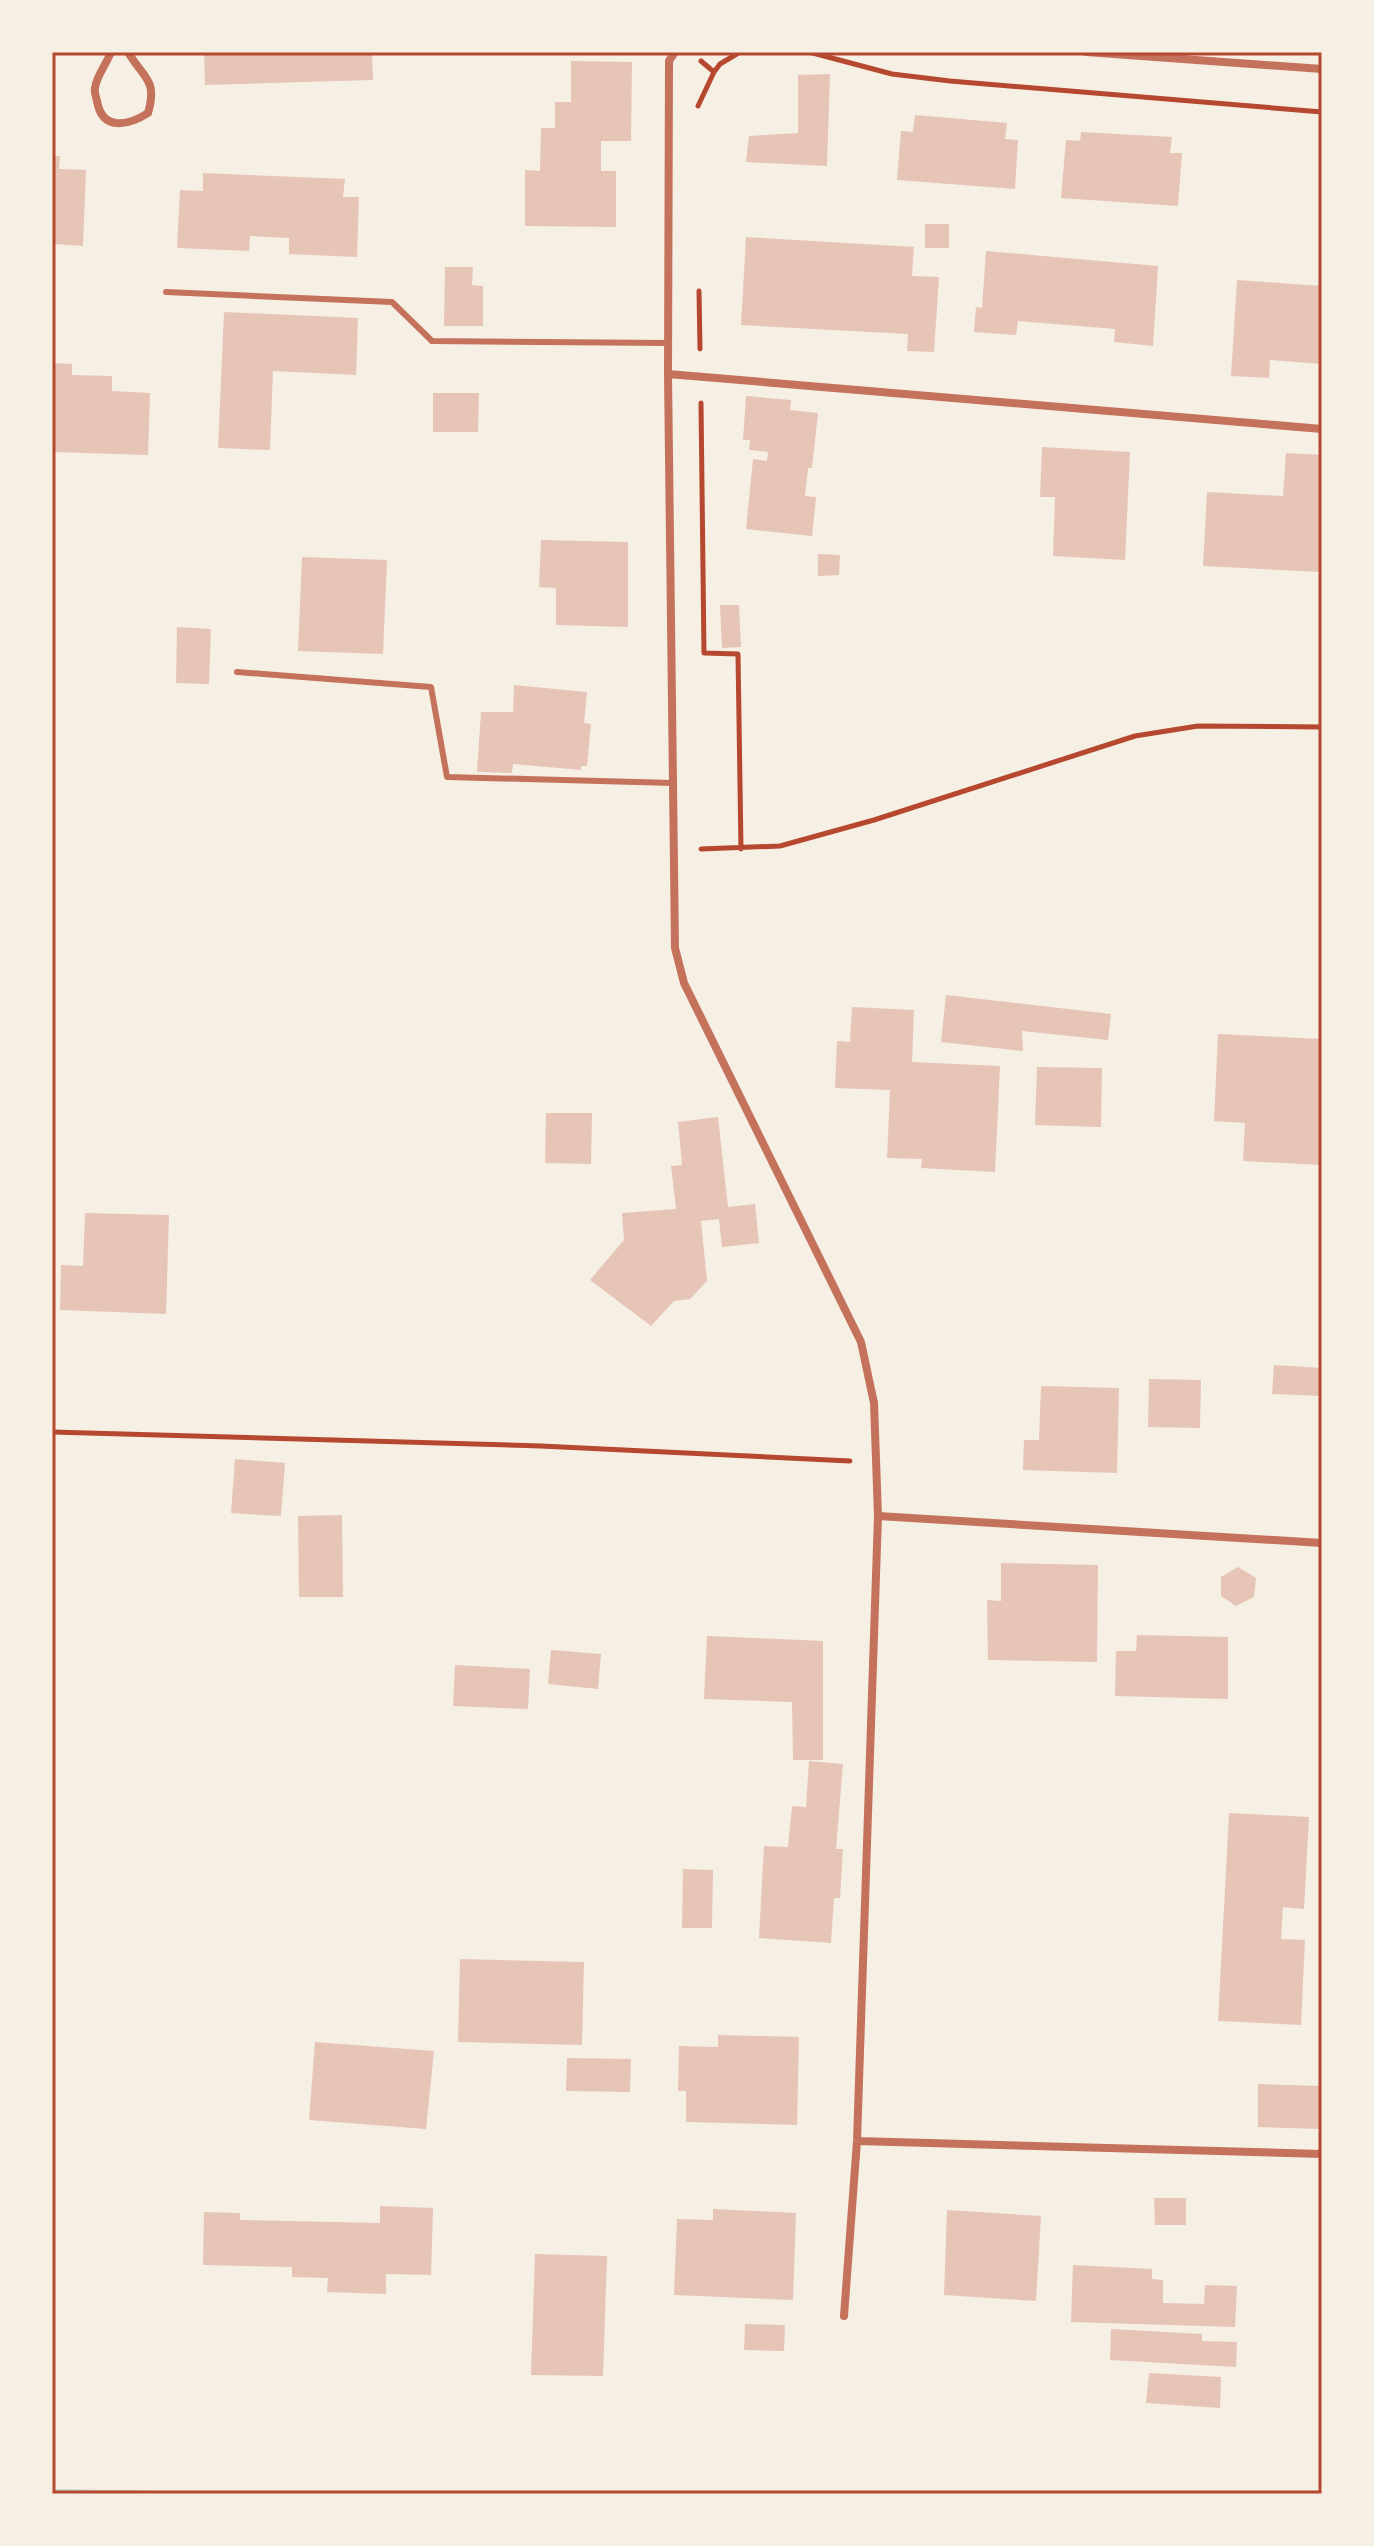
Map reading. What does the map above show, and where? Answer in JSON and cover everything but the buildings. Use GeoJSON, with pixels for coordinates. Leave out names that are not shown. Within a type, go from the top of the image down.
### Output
{"type":"FeatureCollection","features":[{"type":"Feature","properties":{"kind":"street"},"geometry":{"type":"LineString","coordinates":[[111,52],[95,87],[98,108],[100,115],[110,122],[124,123],[135,122],[148,113],[152,98],[148,78],[128,52]]}},
{"type":"Feature","properties":{"kind":"street"},"geometry":{"type":"LineString","coordinates":[[675,52],[669,61],[668,343],[675,948],[684,983],[861,1342],[874,1403],[878,1516],[857,2141],[844,2316]]}},
{"type":"Feature","properties":{"kind":"street"},"geometry":{"type":"LineString","coordinates":[[1086,52],[1322,69]]}},
{"type":"Feature","properties":{"kind":"street"},"geometry":{"type":"LineString","coordinates":[[668,374],[1322,429]]}},
{"type":"Feature","properties":{"kind":"street"},"geometry":{"type":"LineString","coordinates":[[878,1516],[1322,1543]]}},
{"type":"Feature","properties":{"kind":"street"},"geometry":{"type":"LineString","coordinates":[[857,2141],[1322,2154]]}},
{"type":"Feature","properties":{"kind":"lane"},"geometry":{"type":"LineString","coordinates":[[166,292],[392,302],[432,341],[668,343]]}},
{"type":"Feature","properties":{"kind":"lane"},"geometry":{"type":"LineString","coordinates":[[237,672],[431,687],[447,777],[673,783]]}},
{"type":"Feature","properties":{"kind":"path"},"geometry":{"type":"LineString","coordinates":[[692,52],[714,72]]}},
{"type":"Feature","properties":{"kind":"path"},"geometry":{"type":"LineString","coordinates":[[697,107],[720,64],[740,52]]}},
{"type":"Feature","properties":{"kind":"path"},"geometry":{"type":"LineString","coordinates":[[809,52],[892,74],[950,81],[1322,112]]}},
{"type":"Feature","properties":{"kind":"path"},"geometry":{"type":"LineString","coordinates":[[699,283],[704,653],[738,654],[741,849]]}},
{"type":"Feature","properties":{"kind":"path"},"geometry":{"type":"LineString","coordinates":[[673,850],[780,846],[874,820],[1135,736],[1198,726],[1322,727]]}},
{"type":"Feature","properties":{"kind":"path"},"geometry":{"type":"LineString","coordinates":[[52,1432],[541,1446],[876,1462]]}},
{"type":"Feature","properties":{"kind":"shaded area"},"geometry":{"type":"Polygon","coordinates":[[[52,2489],[349,2494],[52,2494],[52,2489]]]}}]}
